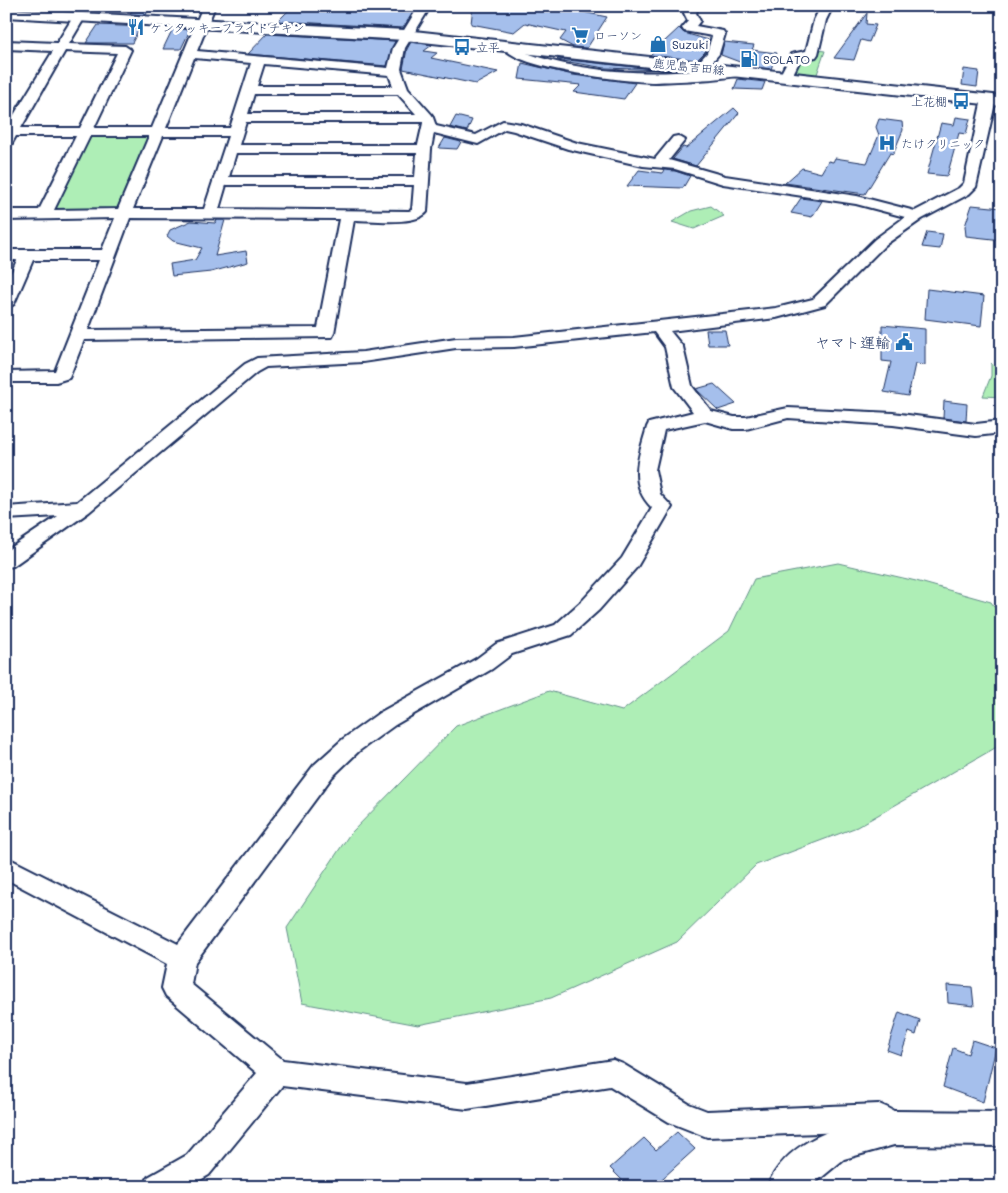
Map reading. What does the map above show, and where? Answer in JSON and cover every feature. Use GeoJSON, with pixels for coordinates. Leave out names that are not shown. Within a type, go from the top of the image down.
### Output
{"type":"FeatureCollection","features":[{"type":"Feature","properties":{"kind":"main road","name":"鹿児島吉田線"},"geometry":{"type":"LineString","coordinates":[[6,8],[205,16],[405,35],[995,100]]}},
{"type":"Feature","properties":{"kind":"main road","name":"鹿児島吉田線"},"geometry":{"type":"LineString","coordinates":[[6,13],[82,12]]}},
{"type":"Feature","properties":{"kind":"main road"},"geometry":{"type":"LineString","coordinates":[[786,1187],[788,1182],[813,1159],[834,1145],[894,1128],[1002,1129]]}},
{"type":"Feature","properties":{"kind":"street"},"geometry":{"type":"LineString","coordinates":[[6,215],[210,213],[412,216],[419,212],[428,123],[402,90],[395,72],[394,60],[405,35],[423,9],[422,6]]}},
{"type":"Feature","properties":{"kind":"street"},"geometry":{"type":"LineString","coordinates":[[693,6],[690,13],[694,21],[688,28],[719,34],[713,54],[699,68]]}},
{"type":"Feature","properties":{"kind":"street"},"geometry":{"type":"LineString","coordinates":[[786,77],[795,57],[812,54],[820,20],[827,6]]}},
{"type":"Feature","properties":{"kind":"street"},"geometry":{"type":"LineString","coordinates":[[8,135],[63,47],[82,12]]}},
{"type":"Feature","properties":{"kind":"street"},"geometry":{"type":"LineString","coordinates":[[6,378],[62,375],[124,214],[205,16]]}},
{"type":"Feature","properties":{"kind":"street"},"geometry":{"type":"LineString","coordinates":[[6,44],[125,50],[44,215]]}},
{"type":"Feature","properties":{"kind":"street"},"geometry":{"type":"LineString","coordinates":[[510,47],[512,51],[537,62],[624,75],[664,78],[737,72]]}},
{"type":"Feature","properties":{"kind":"street"},"geometry":{"type":"LineString","coordinates":[[191,54],[395,72]]}},
{"type":"Feature","properties":{"kind":"street"},"geometry":{"type":"LineString","coordinates":[[210,213],[260,59]]}},
{"type":"Feature","properties":{"kind":"street"},"geometry":{"type":"LineString","coordinates":[[249,90],[402,90]]}},
{"type":"Feature","properties":{"kind":"street"},"geometry":{"type":"LineString","coordinates":[[6,561],[82,508],[251,368],[263,362],[363,357],[456,343],[514,342],[659,327],[776,313],[819,302],[880,242],[917,216],[964,191],[971,184],[971,175],[995,100]]}},
{"type":"Feature","properties":{"kind":"street"},"geometry":{"type":"LineString","coordinates":[[240,118],[428,123],[478,140],[503,125],[516,127],[573,146],[658,164],[677,165],[738,183],[771,185],[866,202],[917,216]]}},
{"type":"Feature","properties":{"kind":"street"},"geometry":{"type":"LineString","coordinates":[[8,135],[84,132],[235,132]]}},
{"type":"Feature","properties":{"kind":"street"},"geometry":{"type":"LineString","coordinates":[[658,164],[678,140]]}},
{"type":"Feature","properties":{"kind":"street"},"geometry":{"type":"LineString","coordinates":[[230,149],[424,149]]}},
{"type":"Feature","properties":{"kind":"street"},"geometry":{"type":"LineString","coordinates":[[221,181],[423,182]]}},
{"type":"Feature","properties":{"kind":"street"},"geometry":{"type":"LineString","coordinates":[[79,335],[326,333],[347,215]]}},
{"type":"Feature","properties":{"kind":"street"},"geometry":{"type":"LineString","coordinates":[[6,255],[108,255]]}},
{"type":"Feature","properties":{"kind":"street"},"geometry":{"type":"LineString","coordinates":[[6,304],[28,255]]}},
{"type":"Feature","properties":{"kind":"street"},"geometry":{"type":"LineString","coordinates":[[659,327],[674,347],[684,387],[705,415]]}},
{"type":"Feature","properties":{"kind":"street"},"geometry":{"type":"LineString","coordinates":[[316,334],[316,359]]}},
{"type":"Feature","properties":{"kind":"street"},"geometry":{"type":"LineString","coordinates":[[894,1128],[879,1117],[707,1124],[679,1113],[613,1073],[467,1096],[276,1072],[176,988],[182,959],[323,771],[351,745],[387,719],[484,664],[504,649],[563,630],[591,605],[630,562],[662,507],[651,496],[645,470],[656,427],[705,415],[733,423],[746,423],[788,413],[893,419],[976,430],[1002,428]]}},
{"type":"Feature","properties":{"kind":"street"},"geometry":{"type":"LineString","coordinates":[[6,513],[82,508]]}},
{"type":"Feature","properties":{"kind":"street"},"geometry":{"type":"LineString","coordinates":[[6,867],[182,959]]}},
{"type":"Feature","properties":{"kind":"street"},"geometry":{"type":"LineString","coordinates":[[158,1187],[198,1165],[276,1072]]}},
{"type":"Feature","properties":{"kind":"green space"},"geometry":{"type":"Polygon","coordinates":[[[817,50],[825,51],[816,77],[789,74],[792,64],[817,50]]]}},
{"type":"Feature","properties":{"kind":"green space"},"geometry":{"type":"Polygon","coordinates":[[[95,135],[148,136],[117,208],[58,210],[55,208],[88,137],[95,135]]]}},
{"type":"Feature","properties":{"kind":"green space"},"geometry":{"type":"Polygon","coordinates":[[[711,206],[724,216],[694,229],[672,222],[691,211],[711,206]]]}},
{"type":"Feature","properties":{"kind":"green space"},"geometry":{"type":"Polygon","coordinates":[[[991,363],[1002,374],[1002,397],[983,396],[991,376],[991,363]]]}},
{"type":"Feature","properties":{"kind":"green space"},"geometry":{"type":"Polygon","coordinates":[[[838,563],[916,581],[991,602],[1002,617],[1002,744],[857,827],[756,865],[677,942],[551,998],[418,1025],[302,1003],[287,928],[349,835],[456,726],[549,691],[622,711],[729,631],[754,579],[838,563]]]}},
{"type":"Feature","properties":{"kind":"building"},"geometry":{"type":"Polygon","coordinates":[[[134,6],[150,6],[146,15],[130,14],[134,6]]]}},
{"type":"Feature","properties":{"kind":"building"},"geometry":{"type":"Polygon","coordinates":[[[293,6],[396,6],[415,9],[403,28],[278,21],[293,6]]]}},
{"type":"Feature","properties":{"kind":"building"},"geometry":{"type":"Polygon","coordinates":[[[473,6],[554,6],[607,17],[587,48],[573,47],[560,40],[566,32],[525,23],[514,32],[471,24],[473,6]]]}},
{"type":"Feature","properties":{"kind":"building"},"geometry":{"type":"Polygon","coordinates":[[[867,13],[866,24],[876,25],[869,42],[861,40],[854,60],[834,58],[867,13]]]}},
{"type":"Feature","properties":{"kind":"building"},"geometry":{"type":"Polygon","coordinates":[[[98,25],[140,27],[132,43],[86,43],[98,25]]]}},
{"type":"Feature","properties":{"kind":"building"},"geometry":{"type":"Polygon","coordinates":[[[173,28],[190,30],[181,49],[163,49],[173,28]]]}},
{"type":"Feature","properties":{"kind":"building"},"geometry":{"type":"Polygon","coordinates":[[[679,28],[684,33],[709,40],[705,52],[697,60],[650,55],[679,28]]]}},
{"type":"Feature","properties":{"kind":"building"},"geometry":{"type":"Polygon","coordinates":[[[267,34],[395,41],[387,66],[248,54],[267,34]]]}},
{"type":"Feature","properties":{"kind":"building"},"geometry":{"type":"Polygon","coordinates":[[[411,42],[432,45],[424,51],[437,53],[431,58],[498,72],[476,84],[403,69],[407,49],[411,42]]]}},
{"type":"Feature","properties":{"kind":"building"},"geometry":{"type":"Polygon","coordinates":[[[724,42],[754,45],[752,50],[777,53],[771,69],[744,66],[745,64],[721,55],[724,42]]]}},
{"type":"Feature","properties":{"kind":"building"},"geometry":{"type":"Polygon","coordinates":[[[558,59],[663,70],[605,68],[558,59]]]}},
{"type":"Feature","properties":{"kind":"building"},"geometry":{"type":"Polygon","coordinates":[[[522,63],[573,75],[635,83],[624,99],[574,92],[581,85],[519,79],[522,63]]]}},
{"type":"Feature","properties":{"kind":"building"},"geometry":{"type":"Polygon","coordinates":[[[964,69],[979,71],[977,87],[962,85],[964,69]]]}},
{"type":"Feature","properties":{"kind":"building"},"geometry":{"type":"Polygon","coordinates":[[[738,79],[765,82],[762,90],[734,89],[738,79]]]}},
{"type":"Feature","properties":{"kind":"building"},"geometry":{"type":"Polygon","coordinates":[[[734,108],[739,113],[696,166],[673,159],[683,147],[686,148],[734,108]]]}},
{"type":"Feature","properties":{"kind":"building"},"geometry":{"type":"Polygon","coordinates":[[[456,116],[472,120],[467,131],[450,127],[456,116]]]}},
{"type":"Feature","properties":{"kind":"building"},"geometry":{"type":"Polygon","coordinates":[[[956,117],[970,119],[966,134],[959,133],[947,176],[927,174],[941,123],[954,125],[956,117]]]}},
{"type":"Feature","properties":{"kind":"building"},"geometry":{"type":"Polygon","coordinates":[[[879,119],[902,122],[903,130],[893,154],[890,153],[865,194],[785,183],[802,168],[821,173],[828,161],[833,162],[835,158],[867,163],[879,135],[876,127],[879,119]]]}},
{"type":"Feature","properties":{"kind":"building"},"geometry":{"type":"Polygon","coordinates":[[[445,138],[461,142],[457,149],[439,148],[445,138]]]}},
{"type":"Feature","properties":{"kind":"building"},"geometry":{"type":"Polygon","coordinates":[[[639,170],[662,173],[664,170],[675,171],[690,176],[683,188],[627,186],[639,170]]]}},
{"type":"Feature","properties":{"kind":"building"},"geometry":{"type":"Polygon","coordinates":[[[801,198],[822,201],[812,217],[791,213],[801,198]]]}},
{"type":"Feature","properties":{"kind":"building"},"geometry":{"type":"Polygon","coordinates":[[[972,205],[1002,208],[1002,240],[966,236],[965,226],[972,205]]]}},
{"type":"Feature","properties":{"kind":"building"},"geometry":{"type":"Polygon","coordinates":[[[217,220],[225,220],[215,256],[246,251],[248,262],[211,272],[172,276],[170,264],[195,260],[202,248],[173,241],[167,236],[170,230],[191,221],[215,223],[217,220]]]}},
{"type":"Feature","properties":{"kind":"building"},"geometry":{"type":"Polygon","coordinates":[[[927,232],[943,234],[940,249],[922,247],[927,232]]]}},
{"type":"Feature","properties":{"kind":"building"},"geometry":{"type":"Polygon","coordinates":[[[927,289],[984,296],[981,326],[925,319],[927,289]]]}},
{"type":"Feature","properties":{"kind":"building","name":"ヤマト運輸"},"geometry":{"type":"Polygon","coordinates":[[[882,325],[925,329],[925,365],[915,364],[908,396],[884,392],[891,362],[882,361],[882,325]]]}},
{"type":"Feature","properties":{"kind":"building"},"geometry":{"type":"Polygon","coordinates":[[[706,330],[725,330],[728,345],[708,345],[706,330]]]}},
{"type":"Feature","properties":{"kind":"building"},"geometry":{"type":"Polygon","coordinates":[[[714,384],[736,404],[718,410],[696,389],[714,384]]]}},
{"type":"Feature","properties":{"kind":"building"},"geometry":{"type":"Polygon","coordinates":[[[944,401],[967,404],[966,421],[943,418],[944,401]]]}},
{"type":"Feature","properties":{"kind":"building"},"geometry":{"type":"Polygon","coordinates":[[[947,985],[972,987],[974,1006],[948,1003],[947,985]]]}},
{"type":"Feature","properties":{"kind":"building"},"geometry":{"type":"Polygon","coordinates":[[[899,1012],[920,1020],[916,1035],[909,1032],[901,1055],[887,1050],[899,1012]]]}},
{"type":"Feature","properties":{"kind":"building"},"geometry":{"type":"Polygon","coordinates":[[[972,1040],[996,1048],[983,1102],[943,1087],[953,1048],[968,1054],[972,1040]]]}},
{"type":"Feature","properties":{"kind":"building"},"geometry":{"type":"Polygon","coordinates":[[[677,1132],[695,1149],[653,1187],[629,1187],[610,1168],[644,1138],[656,1150],[677,1132]]]}},
{"type":"Feature","properties":{"kind":"place","name":"ケンタッキーフライドチキン"},"geometry":{"type":"Point","coordinates":[136,27]}},
{"type":"Feature","properties":{"kind":"place","name":"ローソン"},"geometry":{"type":"Point","coordinates":[580,35]}},
{"type":"Feature","properties":{"kind":"place","name":"Suzuki"},"geometry":{"type":"Point","coordinates":[658,44]}},
{"type":"Feature","properties":{"kind":"place","name":"立平"},"geometry":{"type":"Point","coordinates":[462,47]}},
{"type":"Feature","properties":{"kind":"place","name":"SOLATO"},"geometry":{"type":"Point","coordinates":[749,59]}},
{"type":"Feature","properties":{"kind":"place","name":"上花棚"},"geometry":{"type":"Point","coordinates":[961,101]}},
{"type":"Feature","properties":{"kind":"place","name":"たけクリニック"},"geometry":{"type":"Point","coordinates":[887,143]}},
{"type":"Feature","properties":{"kind":"place","name":"ヤマト運輸"},"geometry":{"type":"Point","coordinates":[904,342]}}]}
